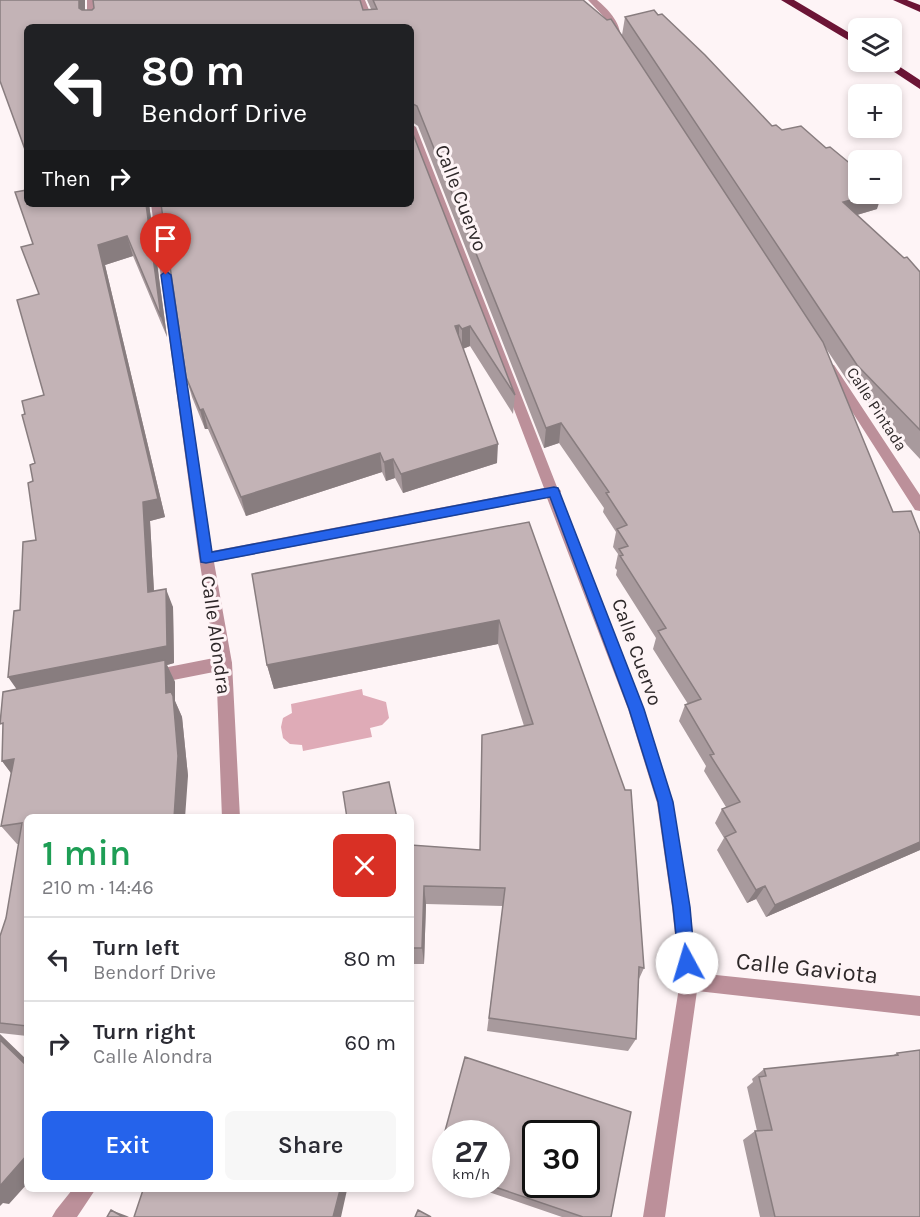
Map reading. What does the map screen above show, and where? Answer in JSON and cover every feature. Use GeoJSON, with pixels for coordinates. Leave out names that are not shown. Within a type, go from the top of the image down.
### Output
{"type":"FeatureCollection","features":[{"type":"Feature","properties":{"kind":"highway"},"geometry":{"type":"LineString","coordinates":[[786,0],[848,37]]}},
{"type":"Feature","properties":{"kind":"highway"},"geometry":{"type":"LineString","coordinates":[[898,0],[920,9]]}},
{"type":"Feature","properties":{"kind":"highway"},"geometry":{"type":"LineString","coordinates":[[900,72],[920,85]]}},
{"type":"Feature","properties":{"kind":"street"},"geometry":{"type":"LineString","coordinates":[[91,0],[92,24]]}},
{"type":"Feature","properties":{"kind":"street"},"geometry":{"type":"LineString","coordinates":[[361,0],[370,24]]}},
{"type":"Feature","properties":{"kind":"street"},"geometry":{"type":"LineString","coordinates":[[592,0],[607,12],[615,25],[618,44],[624,53]]}},
{"type":"Feature","properties":{"kind":"street","name":"Calle Cuervo"},"geometry":{"type":"LineString","coordinates":[[414,136],[554,491],[636,709],[665,802],[681,907],[689,981],[654,1217]]}},
{"type":"Feature","properties":{"kind":"street","name":"Calle Alondra"},"geometry":{"type":"LineString","coordinates":[[156,207],[206,558],[224,663],[231,814]]}},
{"type":"Feature","properties":{"kind":"street","name":"Calle Pintada"},"geometry":{"type":"LineString","coordinates":[[823,357],[920,506]]}},
{"type":"Feature","properties":{"kind":"street"},"geometry":{"type":"LineString","coordinates":[[206,558],[554,491]]}},
{"type":"Feature","properties":{"kind":"street"},"geometry":{"type":"LineString","coordinates":[[134,680],[224,663]]}},
{"type":"Feature","properties":{"kind":"street","name":"Calle Gaviota"},"geometry":{"type":"LineString","coordinates":[[689,981],[920,1006]]}},
{"type":"Feature","properties":{"kind":"street"},"geometry":{"type":"LineString","coordinates":[[63,1217],[83,1192]]}},
{"type":"Feature","properties":{"kind":"shaded area"},"geometry":{"type":"Polygon","coordinates":[[[362,689],[363,695],[386,702],[389,718],[382,725],[370,728],[372,737],[303,751],[302,745],[290,744],[283,738],[281,727],[283,718],[292,713],[291,704],[362,689]]]}},
{"type":"Feature","properties":{"kind":"building"},"geometry":{"type":"Polygon","coordinates":[[[0,0],[79,0],[79,8],[92,10],[93,0],[360,0],[363,10],[377,9],[373,0],[583,0],[607,20],[611,19],[823,342],[893,512],[911,511],[920,534],[920,842],[775,905],[765,886],[756,890],[725,837],[736,832],[722,809],[740,802],[710,755],[714,754],[685,705],[701,699],[658,631],[666,628],[620,556],[623,555],[619,549],[628,546],[617,529],[627,525],[606,493],[609,492],[561,423],[546,428],[417,106],[414,104],[414,24],[24,24],[24,147],[0,81],[0,0]]]}},
{"type":"Feature","properties":{"kind":"building"},"geometry":{"type":"Polygon","coordinates":[[[654,10],[658,15],[662,14],[705,55],[772,126],[776,125],[782,130],[801,126],[826,148],[830,147],[848,162],[848,201],[843,202],[904,258],[907,257],[920,272],[920,430],[857,365],[625,17],[654,10]]]}},
{"type":"Feature","properties":{"kind":"building"},"geometry":{"type":"Polygon","coordinates":[[[414,137],[515,395],[470,326],[462,329],[459,325],[455,326],[498,444],[401,474],[393,459],[384,462],[380,453],[241,497],[203,409],[200,410],[186,377],[161,207],[414,207],[414,137]]]}},
{"type":"Feature","properties":{"kind":"building"},"geometry":{"type":"Polygon","coordinates":[[[24,190],[24,207],[146,207],[161,317],[127,236],[98,245],[158,499],[143,502],[148,592],[166,589],[167,646],[8,677],[14,611],[20,610],[23,542],[36,540],[28,483],[33,481],[30,465],[35,463],[22,415],[25,414],[22,401],[44,395],[17,300],[39,294],[21,247],[33,244],[15,192],[24,190]]]}},
{"type":"Feature","properties":{"kind":"building"},"geometry":{"type":"Polygon","coordinates":[[[529,522],[625,790],[631,790],[644,968],[639,967],[636,1039],[489,1018],[505,888],[424,886],[422,948],[414,948],[414,845],[480,850],[482,735],[533,724],[499,620],[267,665],[252,574],[529,522]]]}},
{"type":"Feature","properties":{"kind":"building"},"geometry":{"type":"Polygon","coordinates":[[[165,660],[166,693],[171,692],[173,696],[178,756],[174,814],[24,814],[24,1026],[0,1023],[0,936],[6,918],[22,823],[1,826],[14,759],[2,761],[3,723],[0,724],[3,692],[165,660]]]}},
{"type":"Feature","properties":{"kind":"building"},"geometry":{"type":"Polygon","coordinates":[[[389,782],[396,814],[346,814],[343,792],[389,782]]]}},
{"type":"Feature","properties":{"kind":"building"},"geometry":{"type":"Polygon","coordinates":[[[0,1040],[24,1063],[24,1158],[0,1186],[0,1040]]]}},
{"type":"Feature","properties":{"kind":"building"},"geometry":{"type":"Polygon","coordinates":[[[920,1050],[920,1217],[775,1217],[755,1131],[772,1130],[759,1077],[766,1076],[764,1069],[898,1055],[897,1053],[920,1050]]]}},
{"type":"Feature","properties":{"kind":"building"},"geometry":{"type":"Polygon","coordinates":[[[465,1057],[631,1112],[611,1217],[583,1217],[527,1198],[600,1198],[600,1120],[522,1120],[522,1196],[510,1192],[510,1120],[448,1120],[465,1057]]]}},
{"type":"Feature","properties":{"kind":"building"},"geometry":{"type":"Polygon","coordinates":[[[142,1192],[339,1192],[333,1217],[134,1217],[142,1192]]]}},
{"type":"Feature","properties":{"kind":"building"},"geometry":{"type":"Polygon","coordinates":[[[111,1210],[123,1217],[107,1217],[111,1210]]]}},
{"type":"Feature","properties":{"kind":"building"},"geometry":{"type":"Polygon","coordinates":[[[418,1210],[431,1217],[415,1217],[418,1210]]]}},
{"type":"Feature","properties":{"kind":"route"},"geometry":{"type":"LineString","coordinates":[[166,275],[206,558],[554,491],[636,709],[665,802],[687,963]]}}]}
